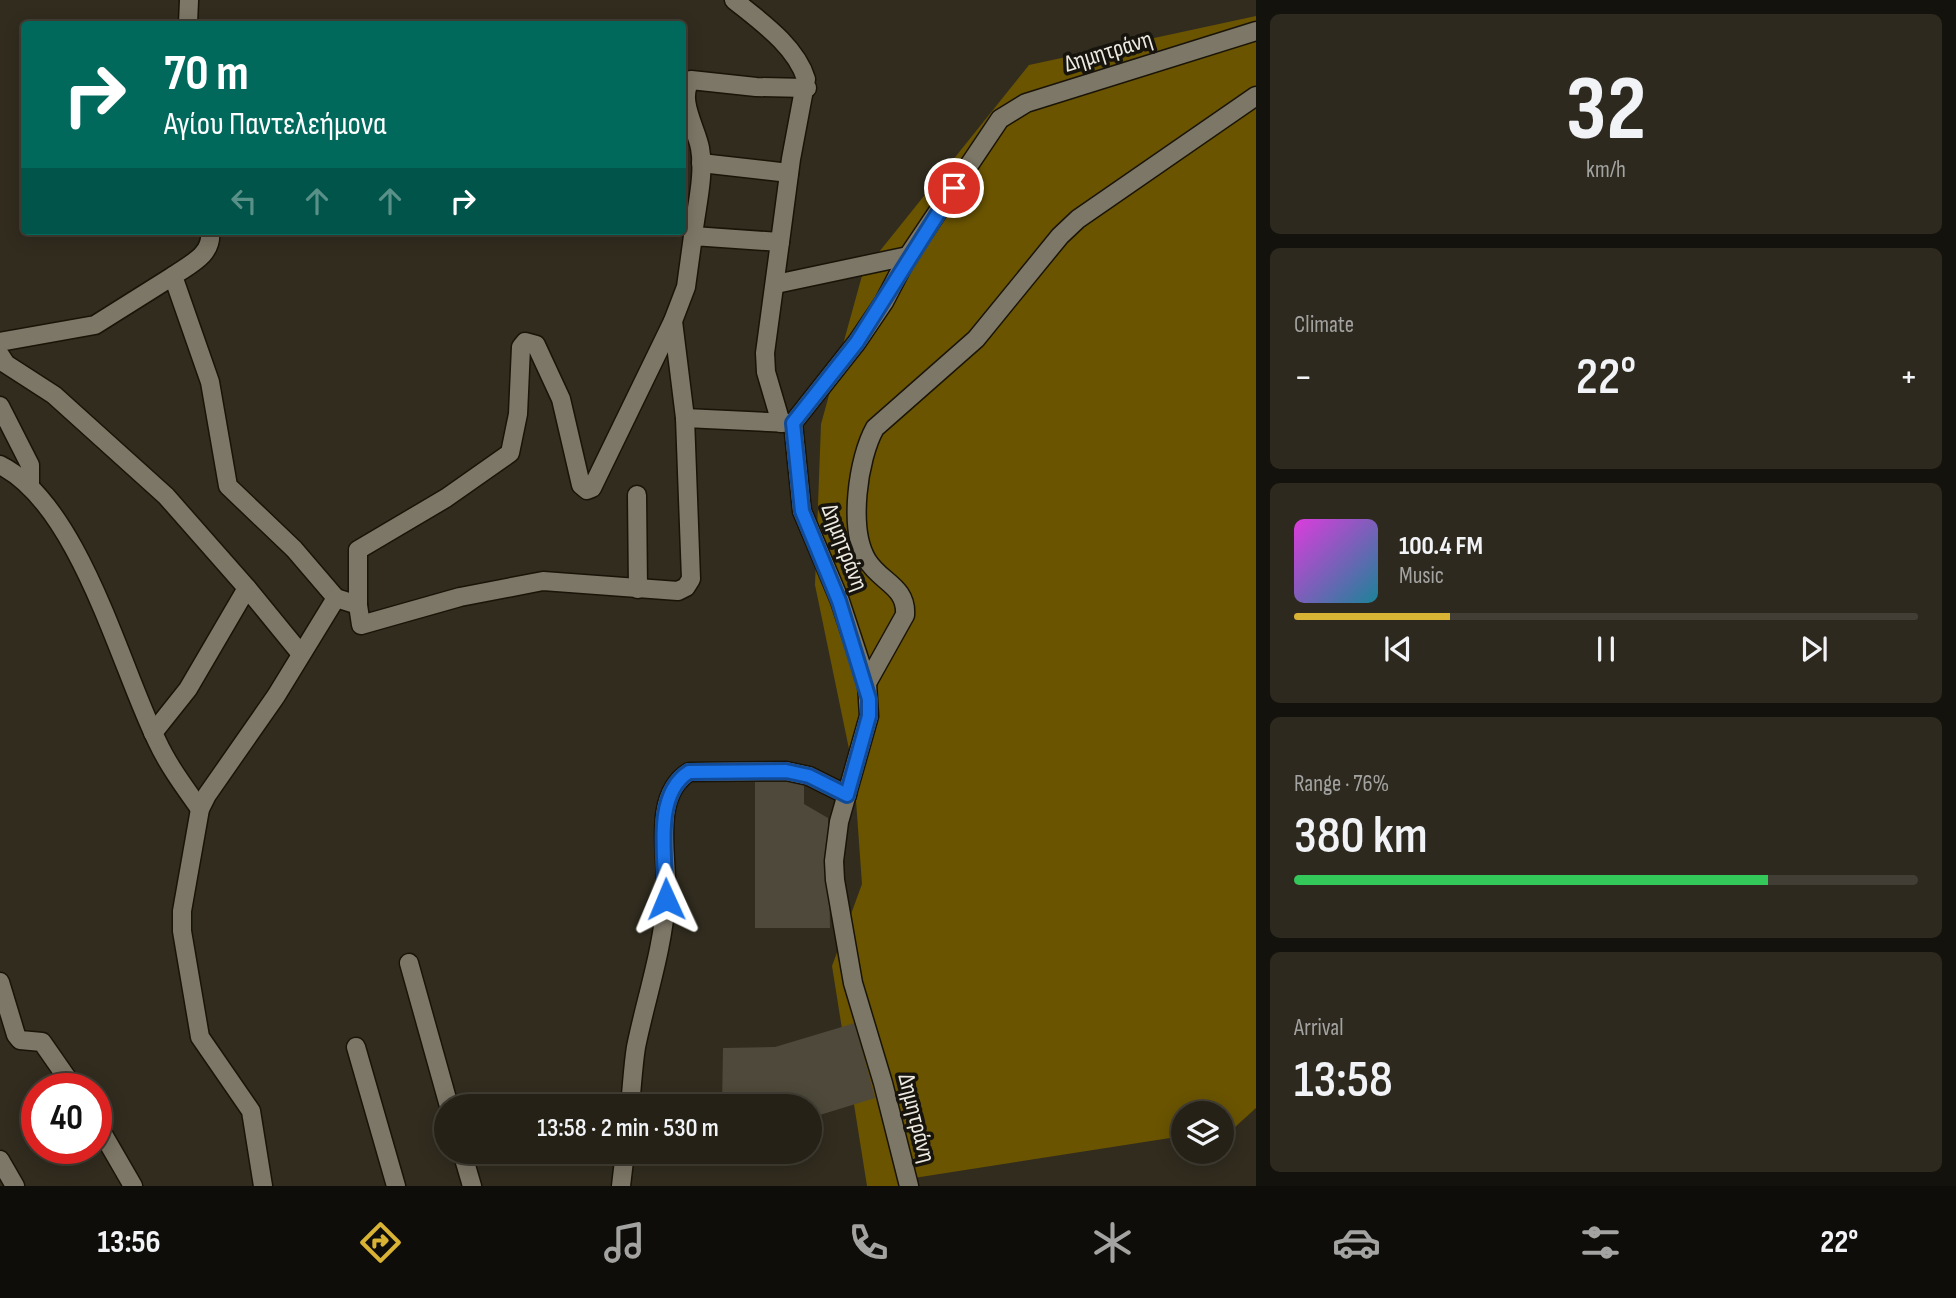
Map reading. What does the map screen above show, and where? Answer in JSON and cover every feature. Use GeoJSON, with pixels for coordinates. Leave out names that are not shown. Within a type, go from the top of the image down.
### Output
{"type":"FeatureCollection","features":[{"type":"Feature","properties":{"kind":"street"},"geometry":{"type":"LineString","coordinates":[[188,21],[189,0]]}},
{"type":"Feature","properties":{"kind":"street"},"geometry":{"type":"LineString","coordinates":[[685,418],[787,423],[766,372],[765,353],[789,173],[807,88],[804,72],[786,47],[769,27],[734,0]]}},
{"type":"Feature","properties":{"kind":"street","name":"Δημητράνη"},"geometry":{"type":"LineString","coordinates":[[909,1186],[883,1083],[853,983],[835,880],[836,848],[847,795],[869,716],[867,682],[839,601],[802,511],[787,423],[857,342],[884,302],[908,256],[1000,119],[1012,110],[1121,71],[1256,31]]}},
{"type":"Feature","properties":{"kind":"street"},"geometry":{"type":"LineString","coordinates":[[673,321],[685,418],[691,579],[686,587],[678,591],[543,581],[460,597],[361,625],[358,605],[358,550],[446,498],[510,453],[518,414],[521,347],[525,342],[536,345],[561,399],[581,485],[587,490],[592,488],[673,321],[686,287],[701,163],[686,100],[687,85],[691,80],[747,87],[807,88]]}},
{"type":"Feature","properties":{"kind":"street"},"geometry":{"type":"LineString","coordinates":[[867,682],[905,615],[906,605],[904,596],[866,559],[857,527],[866,444],[875,428],[976,339],[1060,236],[1078,219],[1256,96]]}},
{"type":"Feature","properties":{"kind":"street"},"geometry":{"type":"LineString","coordinates":[[701,163],[789,173]]}},
{"type":"Feature","properties":{"kind":"street"},"geometry":{"type":"LineString","coordinates":[[0,342],[95,325],[205,254],[209,247],[210,235]]}},
{"type":"Feature","properties":{"kind":"street"},"geometry":{"type":"LineString","coordinates":[[693,236],[780,242]]}},
{"type":"Feature","properties":{"kind":"street"},"geometry":{"type":"LineString","coordinates":[[776,284],[908,256]]}},
{"type":"Feature","properties":{"kind":"street"},"geometry":{"type":"LineString","coordinates":[[173,276],[210,382],[228,486],[294,549],[336,598],[358,605]]}},
{"type":"Feature","properties":{"kind":"street"},"geometry":{"type":"LineString","coordinates":[[0,355],[6,363],[54,395],[166,496],[301,654]]}},
{"type":"Feature","properties":{"kind":"street"},"geometry":{"type":"LineString","coordinates":[[0,406],[30,465],[30,485]]}},
{"type":"Feature","properties":{"kind":"street"},"geometry":{"type":"LineString","coordinates":[[0,465],[30,485],[45,504],[90,581],[153,733],[200,809]]}},
{"type":"Feature","properties":{"kind":"street"},"geometry":{"type":"LineString","coordinates":[[637,495],[638,589]]}},
{"type":"Feature","properties":{"kind":"street"},"geometry":{"type":"LineString","coordinates":[[153,733],[188,689],[247,588]]}},
{"type":"Feature","properties":{"kind":"street"},"geometry":{"type":"LineString","coordinates":[[263,1186],[251,1111],[200,1037],[182,931],[182,911],[200,809],[217,778],[276,696],[336,598]]}},
{"type":"Feature","properties":{"kind":"street"},"geometry":{"type":"LineString","coordinates":[[631,1094],[636,1048],[666,899],[664,839],[672,788],[689,772],[786,771],[809,776],[847,795]]}},
{"type":"Feature","properties":{"kind":"street"},"geometry":{"type":"LineString","coordinates":[[409,963],[446,1094]]}},
{"type":"Feature","properties":{"kind":"street"},"geometry":{"type":"LineString","coordinates":[[0,982],[16,1035],[20,1040],[42,1041],[64,1073]]}},
{"type":"Feature","properties":{"kind":"street"},"geometry":{"type":"LineString","coordinates":[[356,1046],[396,1186]]}},
{"type":"Feature","properties":{"kind":"street"},"geometry":{"type":"LineString","coordinates":[[112,1150],[133,1186]]}},
{"type":"Feature","properties":{"kind":"street"},"geometry":{"type":"LineString","coordinates":[[0,1160],[15,1186]]}},
{"type":"Feature","properties":{"kind":"street"},"geometry":{"type":"LineString","coordinates":[[466,1164],[472,1186]]}},
{"type":"Feature","properties":{"kind":"street"},"geometry":{"type":"LineString","coordinates":[[621,1186],[624,1164]]}},
{"type":"Feature","properties":{"kind":"shaded area"},"geometry":{"type":"Polygon","coordinates":[[[1256,16],[1256,1108],[1234,1128],[1234,1101],[1171,1101],[1171,1138],[914,1178],[901,1186],[867,1186],[832,966],[862,884],[854,773],[815,585],[821,424],[863,272],[1029,65],[1256,16]]]}},
{"type":"Feature","properties":{"kind":"building"},"geometry":{"type":"Polygon","coordinates":[[[755,782],[804,782],[804,804],[828,818],[830,928],[755,928],[755,782]]]}},
{"type":"Feature","properties":{"kind":"building"},"geometry":{"type":"Polygon","coordinates":[[[855,1023],[875,1098],[822,1114],[822,1094],[722,1094],[723,1048],[775,1047],[855,1023]]]}},
{"type":"Feature","properties":{"kind":"route"},"geometry":{"type":"LineString","coordinates":[[666,899],[664,839],[667,813],[672,788],[689,772],[786,771],[809,776],[847,795],[869,716],[867,682],[839,601],[806,525],[802,511],[793,423],[857,342],[884,302],[908,256],[954,188]]}}]}
